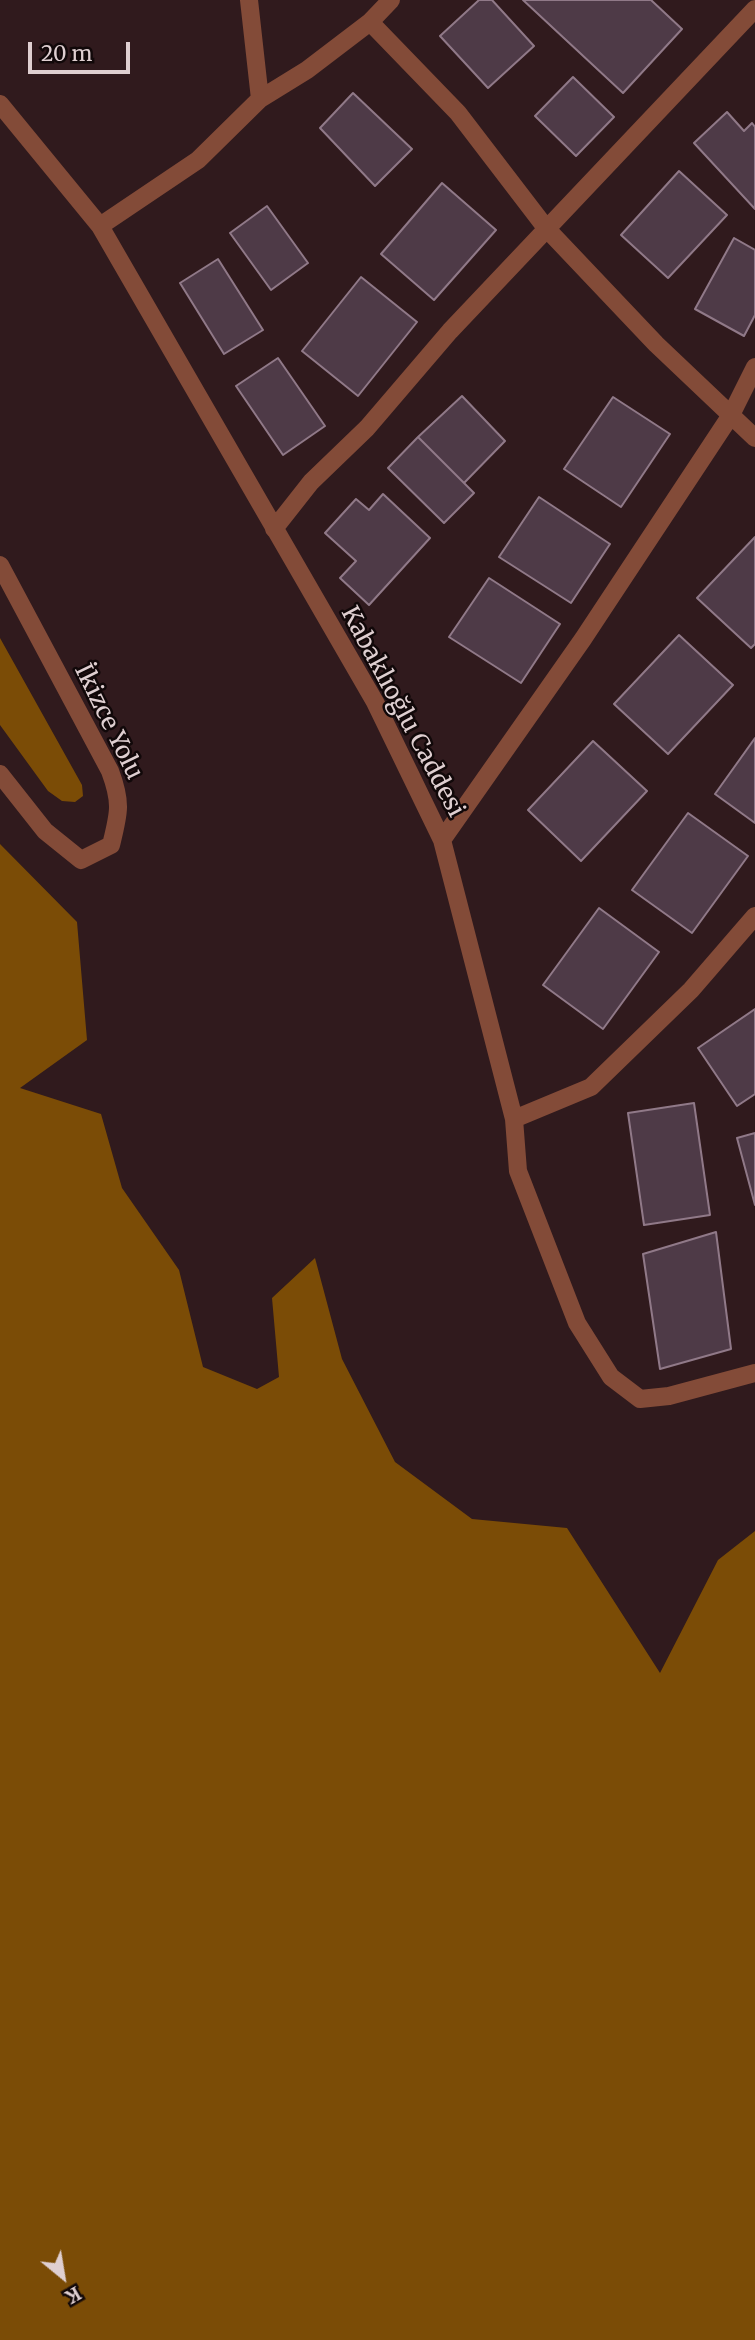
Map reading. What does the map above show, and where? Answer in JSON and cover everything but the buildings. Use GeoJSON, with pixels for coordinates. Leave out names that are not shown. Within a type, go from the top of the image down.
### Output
{"type":"FeatureCollection","features":[{"type":"Feature","properties":{"kind":"street"},"geometry":{"type":"LineString","coordinates":[[248,0],[260,99]]}},
{"type":"Feature","properties":{"kind":"street"},"geometry":{"type":"LineString","coordinates":[[100,226],[198,160],[260,99],[307,70],[370,22],[391,0]]}},
{"type":"Feature","properties":{"kind":"street"},"geometry":{"type":"LineString","coordinates":[[274,529],[311,482],[367,428],[450,331],[755,9]]}},
{"type":"Feature","properties":{"kind":"street"},"geometry":{"type":"LineString","coordinates":[[370,22],[458,113],[546,228],[656,344],[755,438]]}},
{"type":"Feature","properties":{"kind":"street","name":"Kabaklıoğlu Caddesi"},"geometry":{"type":"LineString","coordinates":[[0,104],[100,226],[375,702],[442,840],[514,1119],[518,1171],[577,1323],[611,1377],[640,1399],[669,1396],[755,1373]]}},
{"type":"Feature","properties":{"kind":"street"},"geometry":{"type":"LineString","coordinates":[[442,840],[583,639],[731,415],[755,367]]}},
{"type":"Feature","properties":{"kind":"street","name":"İkizce Yolu"},"geometry":{"type":"LineString","coordinates":[[0,565],[110,771],[119,794],[119,813],[111,845],[81,860],[45,831],[0,774]]}},
{"type":"Feature","properties":{"kind":"street"},"geometry":{"type":"LineString","coordinates":[[514,1119],[591,1087],[691,990],[755,916]]}},
{"type":"Feature","properties":{"kind":"shaded area"},"geometry":{"type":"Polygon","coordinates":[[[0,638],[82,785],[83,796],[75,802],[62,801],[48,791],[0,725],[0,638]]]}},
{"type":"Feature","properties":{"kind":"shaded area"},"geometry":{"type":"Polygon","coordinates":[[[0,844],[77,922],[87,1040],[20,1088],[101,1114],[122,1188],[179,1270],[203,1367],[257,1389],[279,1377],[272,1298],[315,1258],[342,1359],[395,1462],[472,1519],[567,1528],[660,1673],[718,1560],[755,1531],[755,2340],[0,2340],[0,844]]]}}]}
